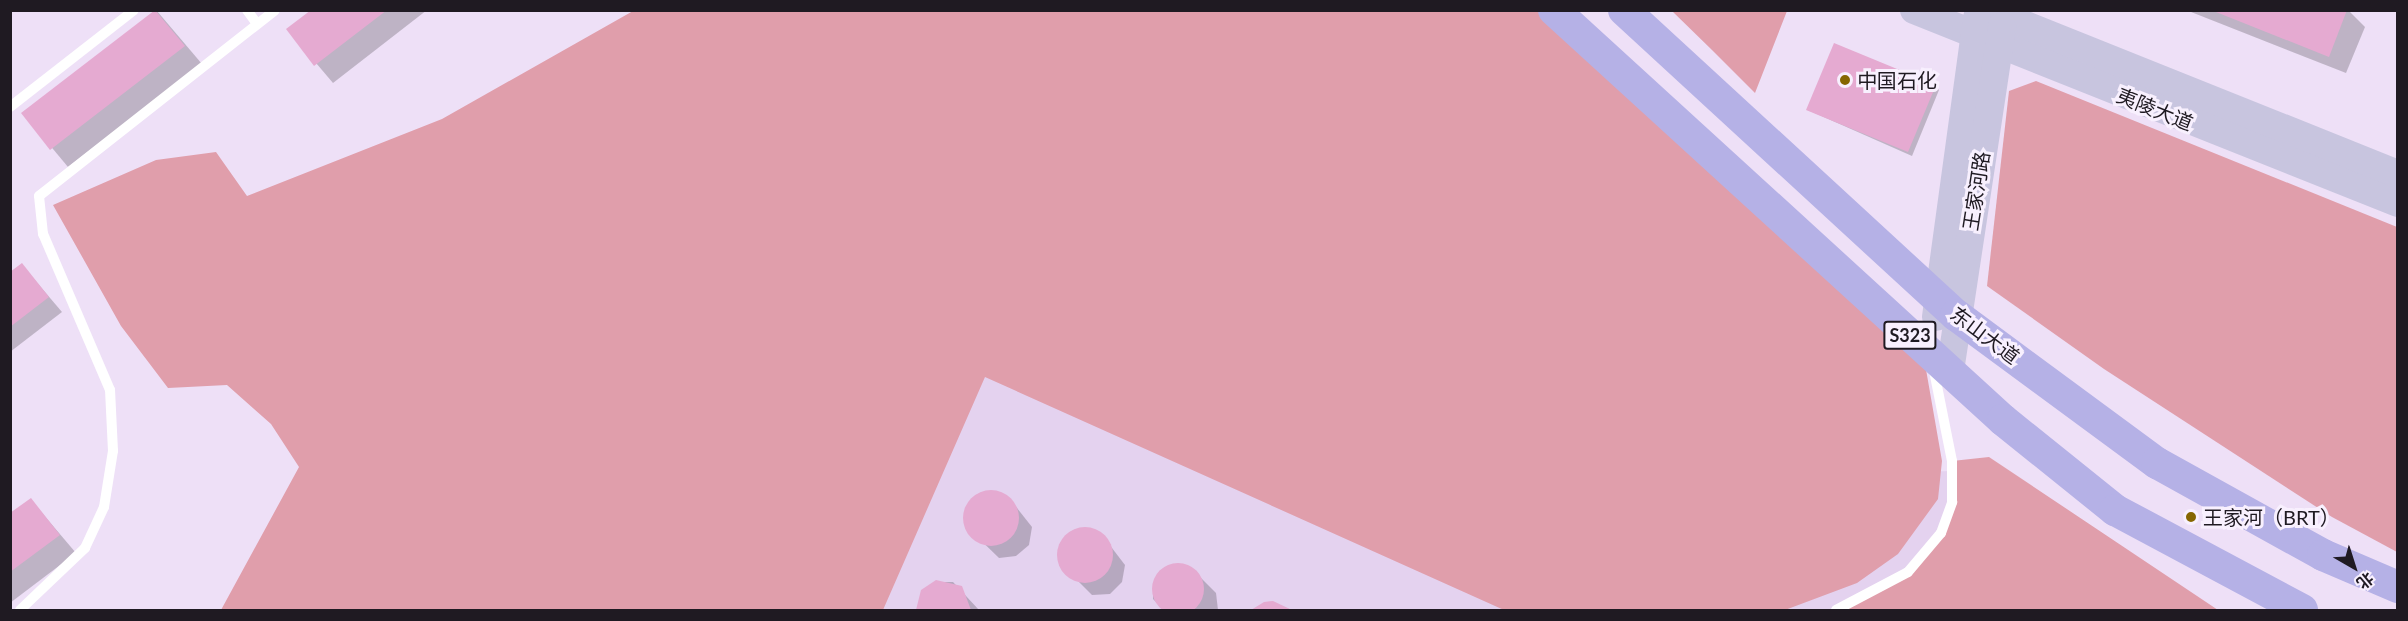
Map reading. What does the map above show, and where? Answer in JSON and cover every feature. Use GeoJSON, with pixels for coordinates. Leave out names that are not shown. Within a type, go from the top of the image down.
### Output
{"type":"FeatureCollection","features":[{"type":"Feature","properties":{"kind":"main road","name":"S323"},"geometry":{"type":"LineString","coordinates":[[1554,10],[1941,363],[2115,510],[2302,610]]}},
{"type":"Feature","properties":{"kind":"main road","name":"东山大道"},"geometry":{"type":"LineString","coordinates":[[1624,10],[1947,307],[2157,463],[2323,555],[2397,587]]}},
{"type":"Feature","properties":{"kind":"main road","name":"夷陵大道"},"geometry":{"type":"LineString","coordinates":[[1914,10],[1991,21],[2397,174]]}},
{"type":"Feature","properties":{"kind":"main road","name":"王家河路"},"geometry":{"type":"LineString","coordinates":[[1941,363],[1947,307],[1991,21]]}},
{"type":"Feature","properties":{"kind":"main road","name":"夷陵大道"},"geometry":{"type":"LineString","coordinates":[[1991,21],[2397,203]]}},
{"type":"Feature","properties":{"kind":"lane"},"geometry":{"type":"LineString","coordinates":[[10,107],[134,10]]}},
{"type":"Feature","properties":{"kind":"lane"},"geometry":{"type":"LineString","coordinates":[[247,10],[257,24]]}},
{"type":"Feature","properties":{"kind":"lane"},"geometry":{"type":"LineString","coordinates":[[20,610],[85,548],[105,507],[113,451],[110,390],[43,234],[39,196],[275,10]]}},
{"type":"Feature","properties":{"kind":"lane"},"geometry":{"type":"LineString","coordinates":[[1836,610],[1908,572],[1941,532],[1952,502],[1952,461],[1941,363]]}},
{"type":"Feature","properties":{"kind":"shaded area"},"geometry":{"type":"Polygon","coordinates":[[[633,11],[1541,11],[1924,358],[1942,461],[1938,499],[1898,554],[1857,583],[1785,610],[1504,610],[985,377],[883,610],[221,610],[299,467],[271,424],[227,385],[168,388],[121,326],[53,205],[156,160],[216,152],[247,196],[442,119],[633,11]]]}},
{"type":"Feature","properties":{"kind":"shaded area"},"geometry":{"type":"Polygon","coordinates":[[[1672,11],[1787,11],[1755,93],[1712,50],[1672,11]]]}},
{"type":"Feature","properties":{"kind":"shaded area"},"geometry":{"type":"Polygon","coordinates":[[[2036,81],[2397,227],[2397,552],[2332,517],[2104,369],[1987,286],[2009,91],[2036,81]]]}},
{"type":"Feature","properties":{"kind":"shaded area"},"geometry":{"type":"Polygon","coordinates":[[[840,328],[1777,477],[2007,469],[1986,610],[710,610],[840,328]]]}},
{"type":"Feature","properties":{"kind":"shaded area"},"geometry":{"type":"Polygon","coordinates":[[[1989,457],[2218,610],[1836,610],[1908,572],[1941,532],[1952,502],[1952,461],[1989,457]]]}},
{"type":"Feature","properties":{"kind":"building"},"geometry":{"type":"Polygon","coordinates":[[[155,10],[185,46],[50,150],[21,113],[155,10]]]}},
{"type":"Feature","properties":{"kind":"building"},"geometry":{"type":"Polygon","coordinates":[[[311,10],[387,10],[314,66],[286,29],[311,10]]]}},
{"type":"Feature","properties":{"kind":"building"},"geometry":{"type":"Polygon","coordinates":[[[2211,10],[2347,10],[2329,57],[2211,10]]]}},
{"type":"Feature","properties":{"kind":"building"},"geometry":{"type":"Polygon","coordinates":[[[1834,43],[1936,85],[1908,152],[1806,110],[1834,43]]]}},
{"type":"Feature","properties":{"kind":"building"},"geometry":{"type":"Polygon","coordinates":[[[22,263],[49,297],[10,327],[10,272],[22,263]]]}},
{"type":"Feature","properties":{"kind":"building"},"geometry":{"type":"Polygon","coordinates":[[[991,490],[1011,498],[1019,518],[1011,538],[991,546],[971,538],[963,518],[971,498],[991,490]]]}},
{"type":"Feature","properties":{"kind":"building"},"geometry":{"type":"Polygon","coordinates":[[[31,498],[60,535],[10,572],[10,513],[31,498]]]}},
{"type":"Feature","properties":{"kind":"building"},"geometry":{"type":"Polygon","coordinates":[[[1085,527],[1105,535],[1113,555],[1105,575],[1085,583],[1065,575],[1057,555],[1065,535],[1085,527]]]}},
{"type":"Feature","properties":{"kind":"building"},"geometry":{"type":"Polygon","coordinates":[[[1173,563],[1183,563],[1197,570],[1204,589],[1197,608],[1183,615],[1173,615],[1163,611],[1156,604],[1152,594],[1152,584],[1156,574],[1163,567],[1173,563]]]}},
{"type":"Feature","properties":{"kind":"building"},"geometry":{"type":"Polygon","coordinates":[[[936,580],[962,586],[971,610],[916,610],[921,590],[936,580]]]}},
{"type":"Feature","properties":{"kind":"building"},"geometry":{"type":"Polygon","coordinates":[[[1273,601],[1292,610],[1251,610],[1264,602],[1273,601]]]}},
{"type":"Feature","properties":{"kind":"place","name":"中国石化"},"geometry":{"type":"Point","coordinates":[1845,80]}},
{"type":"Feature","properties":{"kind":"place","name":"王家河（BRT）"},"geometry":{"type":"Point","coordinates":[2191,517]}}]}
